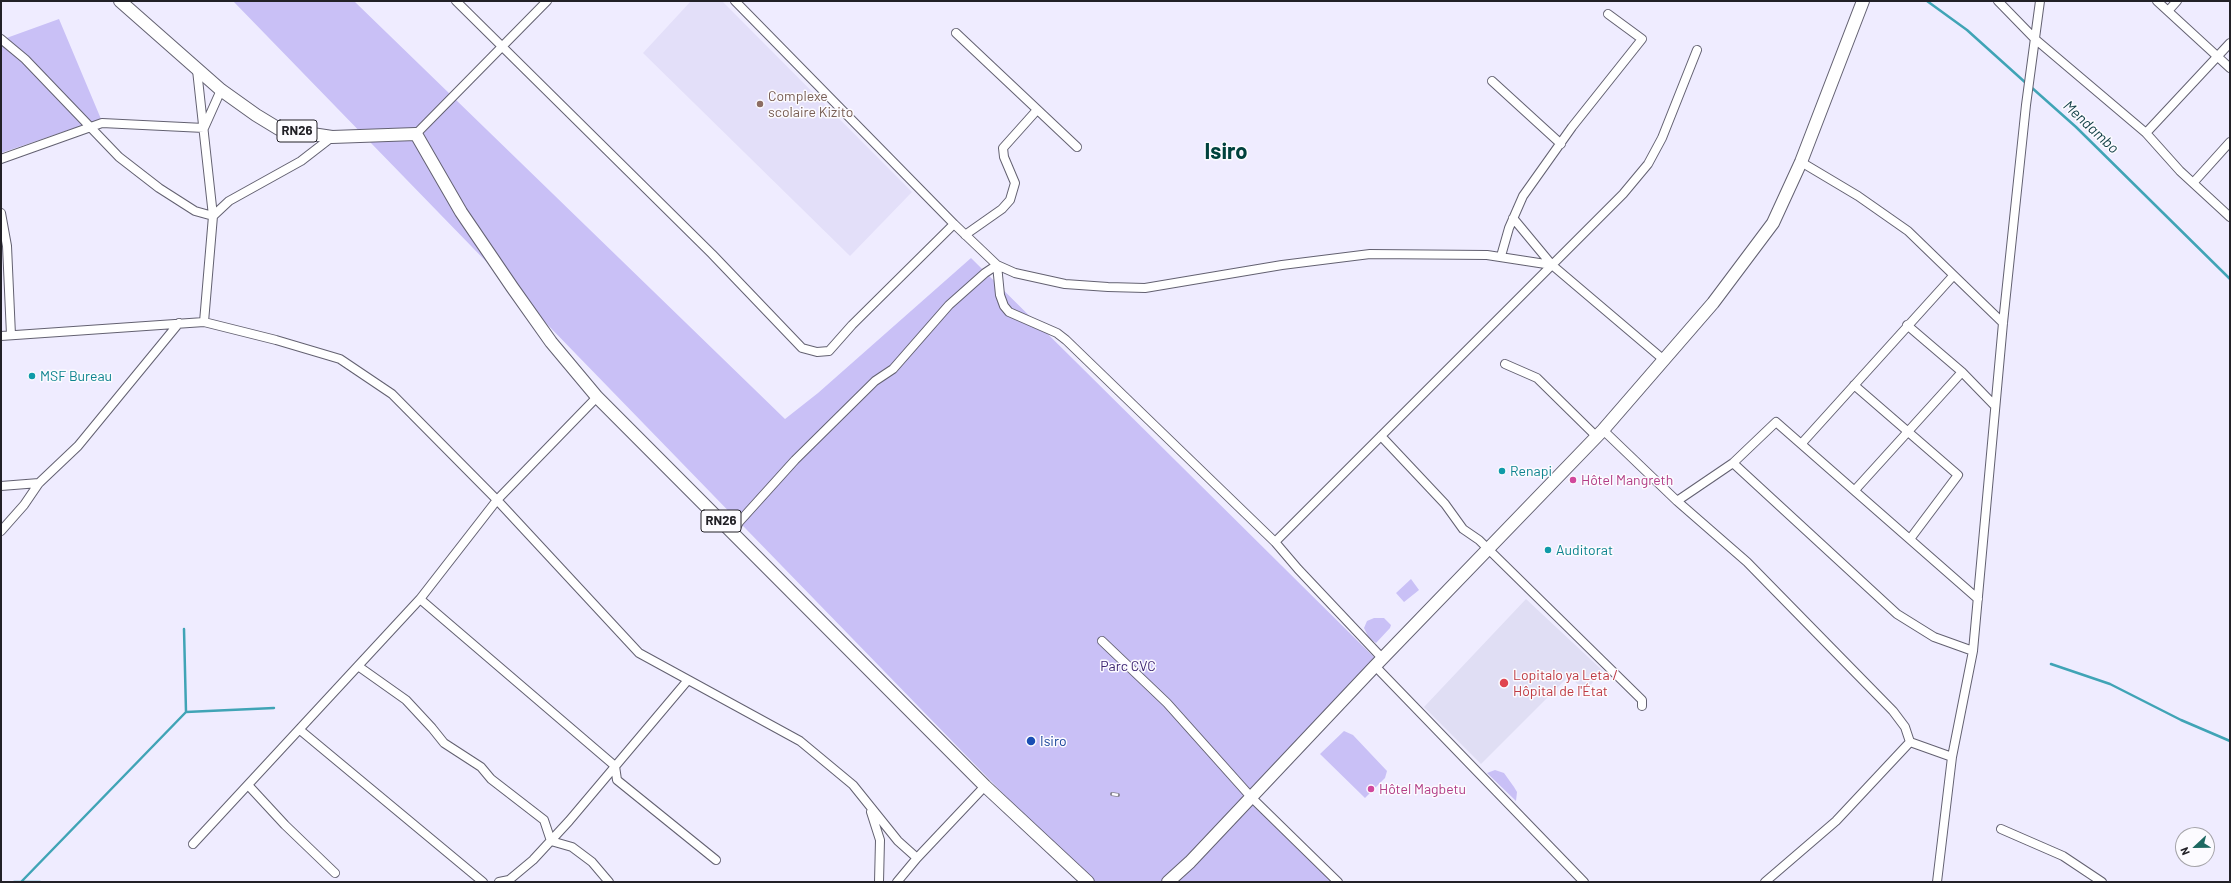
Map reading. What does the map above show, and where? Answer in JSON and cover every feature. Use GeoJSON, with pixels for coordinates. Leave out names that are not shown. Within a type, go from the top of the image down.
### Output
{"type":"FeatureCollection","features":[{"type":"Feature","properties":{"kind":"main road","name":"RN26"},"geometry":{"type":"LineString","coordinates":[[120,1],[221,90],[256,115],[279,129],[332,137],[416,134],[460,212],[551,342],[597,397],[984,786],[1075,868],[1088,882]]}},
{"type":"Feature","properties":{"kind":"main road"},"geometry":{"type":"LineString","coordinates":[[1168,882],[1190,862],[1379,662],[1600,434],[1713,303],[1773,223],[1801,162],[1863,1]]}},
{"type":"Feature","properties":{"kind":"main road"},"geometry":{"type":"LineString","coordinates":[[1075,868],[1075,882]]}},
{"type":"Feature","properties":{"kind":"street"},"geometry":{"type":"LineString","coordinates":[[456,1],[712,254],[802,348],[817,352],[829,350],[954,224]]}},
{"type":"Feature","properties":{"kind":"street"},"geometry":{"type":"LineString","coordinates":[[416,134],[547,1]]}},
{"type":"Feature","properties":{"kind":"street"},"geometry":{"type":"LineString","coordinates":[[735,1],[965,235],[997,265],[1015,273],[1044,280],[1086,286],[1133,288],[1178,284],[1282,264],[1370,254],[1434,253],[1501,256],[1552,265]]}},
{"type":"Feature","properties":{"kind":"street"},"geometry":{"type":"LineString","coordinates":[[1998,1],[2035,39],[2146,133],[2193,183],[2230,217]]}},
{"type":"Feature","properties":{"kind":"street"},"geometry":{"type":"LineString","coordinates":[[1937,882],[1952,757],[1973,651],[2003,323],[2040,1]]}},
{"type":"Feature","properties":{"kind":"street"},"geometry":{"type":"LineString","coordinates":[[2157,1],[2230,68]]}},
{"type":"Feature","properties":{"kind":"street"},"geometry":{"type":"LineString","coordinates":[[2168,10],[2177,1]]}},
{"type":"Feature","properties":{"kind":"street"},"geometry":{"type":"LineString","coordinates":[[1501,256],[1513,218],[1523,196],[1642,39],[1608,14]]}},
{"type":"Feature","properties":{"kind":"street"},"geometry":{"type":"LineString","coordinates":[[956,33],[1078,147]]}},
{"type":"Feature","properties":{"kind":"street"},"geometry":{"type":"LineString","coordinates":[[1,39],[25,59],[119,157],[159,188],[195,211],[213,216]]}},
{"type":"Feature","properties":{"kind":"street"},"geometry":{"type":"LineString","coordinates":[[2146,133],[2230,43]]}},
{"type":"Feature","properties":{"kind":"street"},"geometry":{"type":"LineString","coordinates":[[1275,542],[1623,194],[1648,164],[1662,138],[1697,50]]}},
{"type":"Feature","properties":{"kind":"street"},"geometry":{"type":"LineString","coordinates":[[197,70],[213,216],[204,322]]}},
{"type":"Feature","properties":{"kind":"street"},"geometry":{"type":"LineString","coordinates":[[1492,81],[1561,144]]}},
{"type":"Feature","properties":{"kind":"street"},"geometry":{"type":"LineString","coordinates":[[204,128],[221,90]]}},
{"type":"Feature","properties":{"kind":"street"},"geometry":{"type":"LineString","coordinates":[[965,235],[1002,209],[1010,200],[1015,183],[1004,157],[1003,148],[1037,110]]}},
{"type":"Feature","properties":{"kind":"street"},"geometry":{"type":"LineString","coordinates":[[1,159],[102,123],[204,128]]}},
{"type":"Feature","properties":{"kind":"street"},"geometry":{"type":"LineString","coordinates":[[213,216],[229,201],[301,161],[332,137]]}},
{"type":"Feature","properties":{"kind":"street"},"geometry":{"type":"LineString","coordinates":[[2193,183],[2230,142]]}},
{"type":"Feature","properties":{"kind":"street"},"geometry":{"type":"LineString","coordinates":[[1801,162],[1858,196],[1908,231],[2003,323]]}},
{"type":"Feature","properties":{"kind":"street"},"geometry":{"type":"LineString","coordinates":[[1,213],[7,246],[11,335]]}},
{"type":"Feature","properties":{"kind":"street"},"geometry":{"type":"LineString","coordinates":[[1513,218],[1552,265],[1664,360]]}},
{"type":"Feature","properties":{"kind":"street"},"geometry":{"type":"LineString","coordinates":[[733,533],[739,522],[795,460],[875,381],[893,369],[949,305],[985,272],[997,265]]}},
{"type":"Feature","properties":{"kind":"street"},"geometry":{"type":"LineString","coordinates":[[997,265],[1000,295],[1004,306],[1009,312],[1057,333],[1066,340],[1275,542],[1379,662],[1584,882]]}},
{"type":"Feature","properties":{"kind":"street"},"geometry":{"type":"LineString","coordinates":[[1802,443],[1907,325],[1953,276]]}},
{"type":"Feature","properties":{"kind":"street"},"geometry":{"type":"LineString","coordinates":[[1,336],[204,322],[276,340],[340,359],[392,394],[497,500],[639,653],[800,741],[853,785],[898,841],[917,858]]}},
{"type":"Feature","properties":{"kind":"street"},"geometry":{"type":"LineString","coordinates":[[1,531],[24,506],[39,483],[78,446],[179,323]]}},
{"type":"Feature","properties":{"kind":"street"},"geometry":{"type":"LineString","coordinates":[[1907,325],[1962,372],[1995,406]]}},
{"type":"Feature","properties":{"kind":"street"},"geometry":{"type":"LineString","coordinates":[[1505,364],[1537,378],[1747,562],[1887,705],[1905,727],[1910,742]]}},
{"type":"Feature","properties":{"kind":"street"},"geometry":{"type":"LineString","coordinates":[[1855,490],[1962,372]]}},
{"type":"Feature","properties":{"kind":"street"},"geometry":{"type":"LineString","coordinates":[[1854,385],[1958,475],[1910,539]]}},
{"type":"Feature","properties":{"kind":"street"},"geometry":{"type":"LineString","coordinates":[[193,844],[420,599],[497,500],[597,397]]}},
{"type":"Feature","properties":{"kind":"street"},"geometry":{"type":"LineString","coordinates":[[1677,501],[1733,463],[1776,422],[1802,443],[1978,599]]}},
{"type":"Feature","properties":{"kind":"street"},"geometry":{"type":"LineString","coordinates":[[1381,436],[1445,504],[1463,529],[1479,540],[1642,700],[1642,706]]}},
{"type":"Feature","properties":{"kind":"street"},"geometry":{"type":"LineString","coordinates":[[1733,463],[1897,614],[1934,637],[1973,651]]}},
{"type":"Feature","properties":{"kind":"street"},"geometry":{"type":"LineString","coordinates":[[1,486],[39,483]]}},
{"type":"Feature","properties":{"kind":"street"},"geometry":{"type":"LineString","coordinates":[[420,599],[616,766],[617,780],[716,860]]}},
{"type":"Feature","properties":{"kind":"street"},"geometry":{"type":"LineString","coordinates":[[1102,641],[1167,703],[1251,797],[1338,882]]}},
{"type":"Feature","properties":{"kind":"street"},"geometry":{"type":"LineString","coordinates":[[358,666],[406,700],[444,743],[481,767],[491,779],[544,820],[551,841]]}},
{"type":"Feature","properties":{"kind":"street"},"geometry":{"type":"LineString","coordinates":[[499,882],[509,880],[534,860],[688,680]]}},
{"type":"Feature","properties":{"kind":"street"},"geometry":{"type":"LineString","coordinates":[[300,730],[483,882]]}},
{"type":"Feature","properties":{"kind":"street"},"geometry":{"type":"LineString","coordinates":[[1910,742],[1952,757]]}},
{"type":"Feature","properties":{"kind":"street"},"geometry":{"type":"LineString","coordinates":[[1765,882],[1836,821],[1910,742]]}},
{"type":"Feature","properties":{"kind":"street"},"geometry":{"type":"LineString","coordinates":[[248,785],[285,825],[335,873]]}},
{"type":"Feature","properties":{"kind":"street"},"geometry":{"type":"LineString","coordinates":[[897,882],[917,858],[984,786]]}},
{"type":"Feature","properties":{"kind":"street"},"geometry":{"type":"LineString","coordinates":[[870,808],[880,840],[879,882]]}},
{"type":"Feature","properties":{"kind":"street"},"geometry":{"type":"LineString","coordinates":[[2001,829],[2063,856],[2102,882]]}},
{"type":"Feature","properties":{"kind":"street"},"geometry":{"type":"LineString","coordinates":[[551,841],[572,847],[592,862],[609,882]]}},
{"type":"Feature","properties":{"kind":"shaded area","name":"Complexe scolaire Kizito"},"geometry":{"type":"Polygon","coordinates":[[[691,1],[722,1],[912,192],[850,256],[643,53],[691,1]]]}},
{"type":"Feature","properties":{"kind":"shaded area","name":"Lopitalo ya Leta / Hôpital de l'État"},"geometry":{"type":"Polygon","coordinates":[[[1526,599],[1603,671],[1585,691],[1569,676],[1481,764],[1424,707],[1526,599]]]}},
{"type":"Feature","properties":{"kind":"green space","name":"Parc CVC"},"geometry":{"type":"Polygon","coordinates":[[[233,1],[354,1],[785,419],[818,393],[971,258],[1384,667],[1251,797],[1340,882],[1089,882],[233,1]]]}},
{"type":"Feature","properties":{"kind":"green space"},"geometry":{"type":"Polygon","coordinates":[[[59,19],[101,119],[1,153],[1,40],[59,19]]]}},
{"type":"Feature","properties":{"kind":"green space"},"geometry":{"type":"Polygon","coordinates":[[[1411,579],[1419,590],[1404,602],[1396,593],[1411,579]]]}},
{"type":"Feature","properties":{"kind":"green space"},"geometry":{"type":"Polygon","coordinates":[[[1374,618],[1384,618],[1391,625],[1376,643],[1369,638],[1364,628],[1367,621],[1374,618]]]}},
{"type":"Feature","properties":{"kind":"green space"},"geometry":{"type":"Polygon","coordinates":[[[1344,731],[1353,735],[1387,771],[1385,778],[1365,798],[1320,754],[1344,731]]]}},
{"type":"Feature","properties":{"kind":"green space"},"geometry":{"type":"Polygon","coordinates":[[[1495,770],[1504,773],[1514,787],[1517,792],[1516,801],[1487,773],[1495,770]]]}},
{"type":"Feature","properties":{"kind":"waterway","name":"Mendambo"},"geometry":{"type":"LineString","coordinates":[[1927,1],[1967,30],[2027,84]]}},
{"type":"Feature","properties":{"kind":"waterway","name":"Mendambo"},"geometry":{"type":"LineString","coordinates":[[2031,87],[2076,127],[2230,279]]}},
{"type":"Feature","properties":{"kind":"waterway"},"geometry":{"type":"LineString","coordinates":[[22,881],[186,712],[184,629]]}},
{"type":"Feature","properties":{"kind":"waterway"},"geometry":{"type":"LineString","coordinates":[[2051,664],[2110,684],[2181,720],[2230,741]]}},
{"type":"Feature","properties":{"kind":"waterway"},"geometry":{"type":"LineString","coordinates":[[186,712],[274,708]]}},
{"type":"Feature","properties":{"kind":"waterway"},"geometry":{"type":"LineString","coordinates":[[14,882],[40,882]]}},
{"type":"Feature","properties":{"kind":"railway"},"geometry":{"type":"LineString","coordinates":[[1112,794],[1118,795]]}},
{"type":"Feature","properties":{"kind":"place","name":"Complexe scolaire Kizito"},"geometry":{"type":"Point","coordinates":[760,104]}},
{"type":"Feature","properties":{"kind":"place","name":"MSF Bureau"},"geometry":{"type":"Point","coordinates":[32,376]}},
{"type":"Feature","properties":{"kind":"place","name":"Renapi"},"geometry":{"type":"Point","coordinates":[1502,471]}},
{"type":"Feature","properties":{"kind":"place","name":"Hôtel Mangreth"},"geometry":{"type":"Point","coordinates":[1573,480]}},
{"type":"Feature","properties":{"kind":"place","name":"Auditorat"},"geometry":{"type":"Point","coordinates":[1548,550]}},
{"type":"Feature","properties":{"kind":"place","name":"Lopitalo ya Leta / Hôpital de l'État"},"geometry":{"type":"Point","coordinates":[1504,683]}},
{"type":"Feature","properties":{"kind":"place","name":"Isiro"},"geometry":{"type":"Point","coordinates":[1031,741]}},
{"type":"Feature","properties":{"kind":"place","name":"Hôtel Magbetu"},"geometry":{"type":"Point","coordinates":[1371,789]}},
{"type":"Feature","properties":{"kind":"district","name":"Isiro"},"geometry":{"type":"Point","coordinates":[1226,152]}}]}
